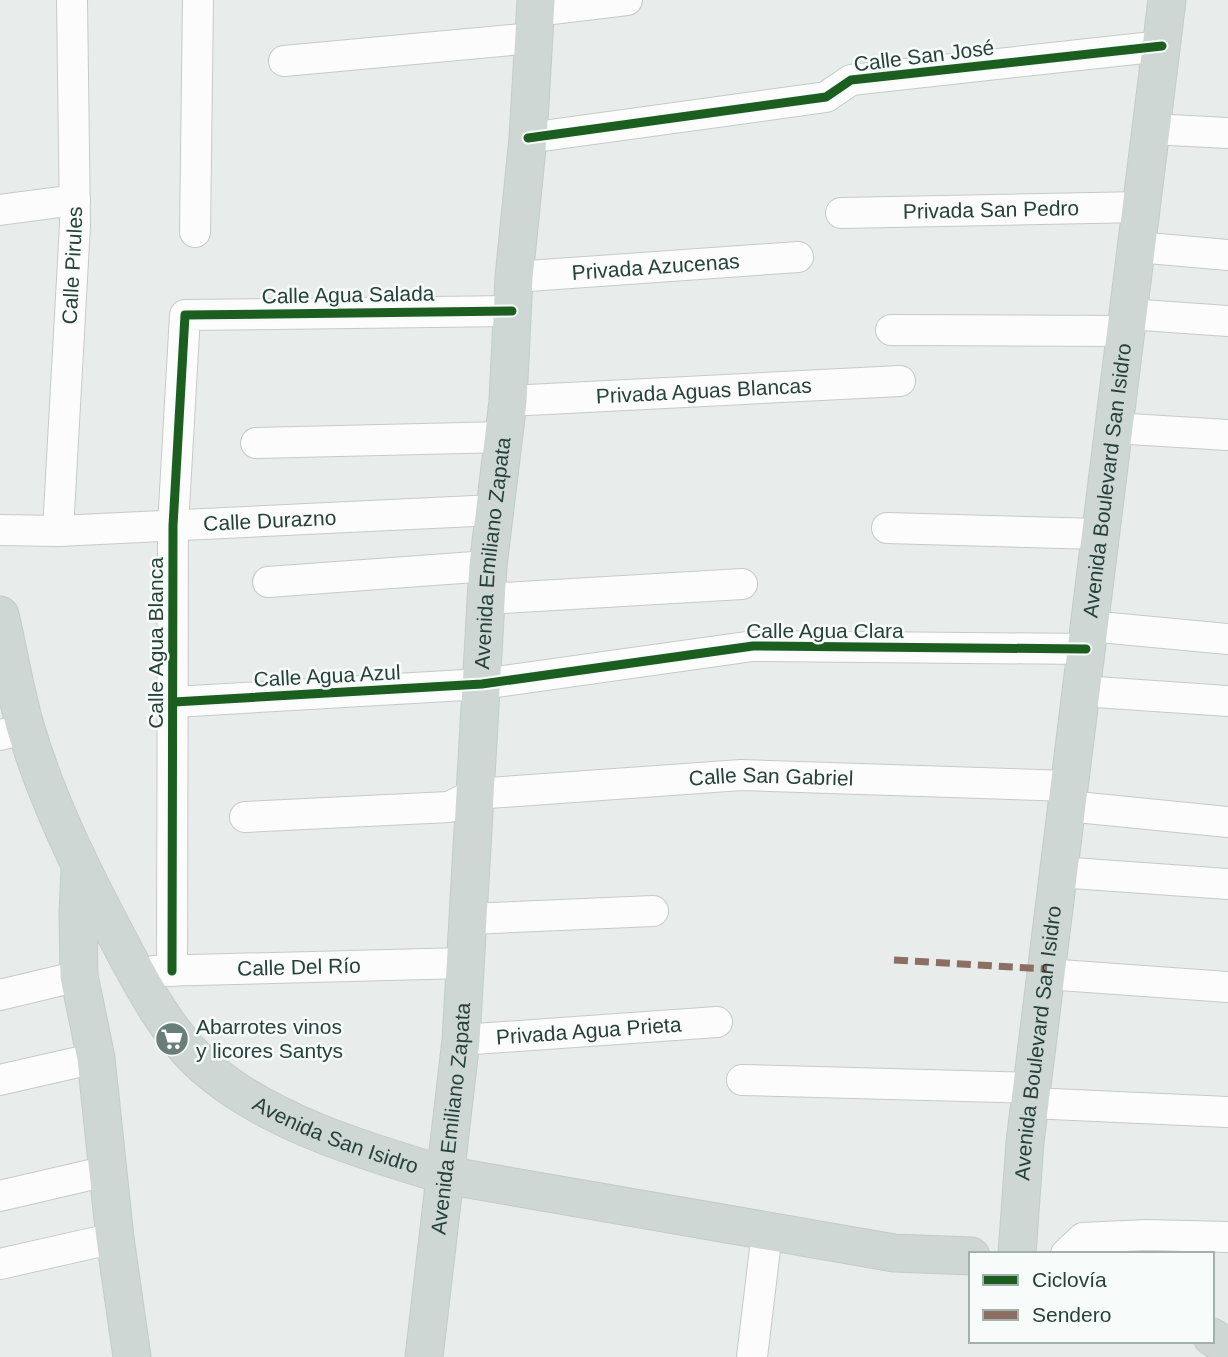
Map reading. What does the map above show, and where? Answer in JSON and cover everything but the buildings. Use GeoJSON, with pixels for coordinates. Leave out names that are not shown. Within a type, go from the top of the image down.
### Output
{"type":"FeatureCollection","features":[{"type":"Feature","properties":{"kind":"main road","name":"Avenida Boulevard San Isidro"},"geometry":{"type":"LineString","coordinates":[[1017,1252],[1031,1096],[1167,0]]}},
{"type":"Feature","properties":{"kind":"main road","name":"Avenida Emiliano Zapata"},"geometry":{"type":"LineString","coordinates":[[424,1357],[461,1040],[487,582],[506,419],[535,16]]}},
{"type":"Feature","properties":{"kind":"main road","name":"Avenida San Isidro"},"geometry":{"type":"LineString","coordinates":[[0,615],[13,732],[134,971],[162,1018],[205,1067],[254,1102],[380,1156],[444,1175],[894,1253],[969,1256]]}},
{"type":"Feature","properties":{"kind":"main road"},"geometry":{"type":"LineString","coordinates":[[80,867],[79,976],[96,1058],[129,1356]]}},
{"type":"Feature","properties":{"kind":"street","name":"Calle Pirules"},"geometry":{"type":"LineString","coordinates":[[58,531],[75,200],[72,0]]}},
{"type":"Feature","properties":{"kind":"street"},"geometry":{"type":"LineString","coordinates":[[195,232],[198,0]]}},
{"type":"Feature","properties":{"kind":"street"},"geometry":{"type":"LineString","coordinates":[[284,61],[627,0]]}},
{"type":"Feature","properties":{"kind":"street","name":"Calle San José"},"geometry":{"type":"LineString","coordinates":[[528,138],[826,97],[851,80],[1162,46]]}},
{"type":"Feature","properties":{"kind":"street"},"geometry":{"type":"LineString","coordinates":[[1151,129],[1228,133]]}},
{"type":"Feature","properties":{"kind":"street"},"geometry":{"type":"LineString","coordinates":[[0,210],[75,200]]}},
{"type":"Feature","properties":{"kind":"street","name":"Privada San Pedro"},"geometry":{"type":"LineString","coordinates":[[841,213],[1142,207]]}},
{"type":"Feature","properties":{"kind":"street"},"geometry":{"type":"LineString","coordinates":[[1137,247],[1228,255]]}},
{"type":"Feature","properties":{"kind":"street","name":"Privada Azucenas"},"geometry":{"type":"LineString","coordinates":[[513,294],[799,257]]}},
{"type":"Feature","properties":{"kind":"street","name":"Calle Agua Salada"},"geometry":{"type":"LineString","coordinates":[[185,315],[513,294]]}},
{"type":"Feature","properties":{"kind":"street","name":"Calle Agua Blanca"},"geometry":{"type":"LineString","coordinates":[[172,971],[173,526],[185,315]]}},
{"type":"Feature","properties":{"kind":"street"},"geometry":{"type":"LineString","coordinates":[[891,330],[1228,321]]}},
{"type":"Feature","properties":{"kind":"street","name":"Privada Aguas Blancas"},"geometry":{"type":"LineString","coordinates":[[256,443],[900,381]]}},
{"type":"Feature","properties":{"kind":"street"},"geometry":{"type":"LineString","coordinates":[[1113,428],[1228,435]]}},
{"type":"Feature","properties":{"kind":"street","name":"Calle Durazno"},"geometry":{"type":"LineString","coordinates":[[0,530],[58,531],[495,510]]}},
{"type":"Feature","properties":{"kind":"street"},"geometry":{"type":"LineString","coordinates":[[887,528],[1100,534]]}},
{"type":"Feature","properties":{"kind":"street"},"geometry":{"type":"LineString","coordinates":[[268,582],[742,584]]}},
{"type":"Feature","properties":{"kind":"street","name":"Calle Agua Clara"},"geometry":{"type":"LineString","coordinates":[[482,684],[753,646],[1088,637],[1228,639]]}},
{"type":"Feature","properties":{"kind":"street","name":"Calle Agua Azul"},"geometry":{"type":"LineString","coordinates":[[174,702],[482,684]]}},
{"type":"Feature","properties":{"kind":"street"},"geometry":{"type":"LineString","coordinates":[[1081,691],[1228,701]]}},
{"type":"Feature","properties":{"kind":"street","name":"Calle San Gabriel"},"geometry":{"type":"LineString","coordinates":[[245,817],[449,807],[475,794],[741,775],[1068,796],[1228,822]]}},
{"type":"Feature","properties":{"kind":"street"},"geometry":{"type":"LineString","coordinates":[[1058,872],[1228,884]]}},
{"type":"Feature","properties":{"kind":"street"},"geometry":{"type":"LineString","coordinates":[[468,919],[653,911]]}},
{"type":"Feature","properties":{"kind":"street","name":"Calle Del Río"},"geometry":{"type":"LineString","coordinates":[[134,971],[465,963]]}},
{"type":"Feature","properties":{"kind":"street"},"geometry":{"type":"LineString","coordinates":[[1046,974],[1228,987]]}},
{"type":"Feature","properties":{"kind":"street"},"geometry":{"type":"LineString","coordinates":[[0,995],[79,976]]}},
{"type":"Feature","properties":{"kind":"street","name":"Privada Agua Prieta"},"geometry":{"type":"LineString","coordinates":[[461,1040],[717,1023]]}},
{"type":"Feature","properties":{"kind":"street"},"geometry":{"type":"LineString","coordinates":[[0,1080],[96,1058]]}},
{"type":"Feature","properties":{"kind":"street"},"geometry":{"type":"LineString","coordinates":[[742,1080],[1031,1096],[1228,1112]]}},
{"type":"Feature","properties":{"kind":"street"},"geometry":{"type":"LineString","coordinates":[[0,1196],[107,1171]]}},
{"type":"Feature","properties":{"kind":"street"},"geometry":{"type":"LineString","coordinates":[[752,1357],[767,1232]]}},
{"type":"Feature","properties":{"kind":"street"},"geometry":{"type":"LineString","coordinates":[[1068,1252],[1083,1238],[1146,1235],[1228,1237]]}},
{"type":"Feature","properties":{"kind":"street"},"geometry":{"type":"LineString","coordinates":[[0,1264],[115,1238]]}},
{"type":"Feature","properties":{"kind":"marked path"},"geometry":{"type":"LineString","coordinates":[[894,960],[1047,969]]}},
{"type":"Feature","properties":{"kind":"cycle path"},"geometry":{"type":"LineString","coordinates":[[528,138],[826,97],[851,80],[1162,46]]}},
{"type":"Feature","properties":{"kind":"cycle path"},"geometry":{"type":"LineString","coordinates":[[172,971],[173,526],[185,315],[512,311]]}},
{"type":"Feature","properties":{"kind":"cycle path"},"geometry":{"type":"LineString","coordinates":[[174,702],[482,684],[753,646],[1086,649]]}},
{"type":"Feature","properties":{"kind":"place","name":"Abarrotes vinos y licores Santys"},"geometry":{"type":"Point","coordinates":[172,1039]}}]}
